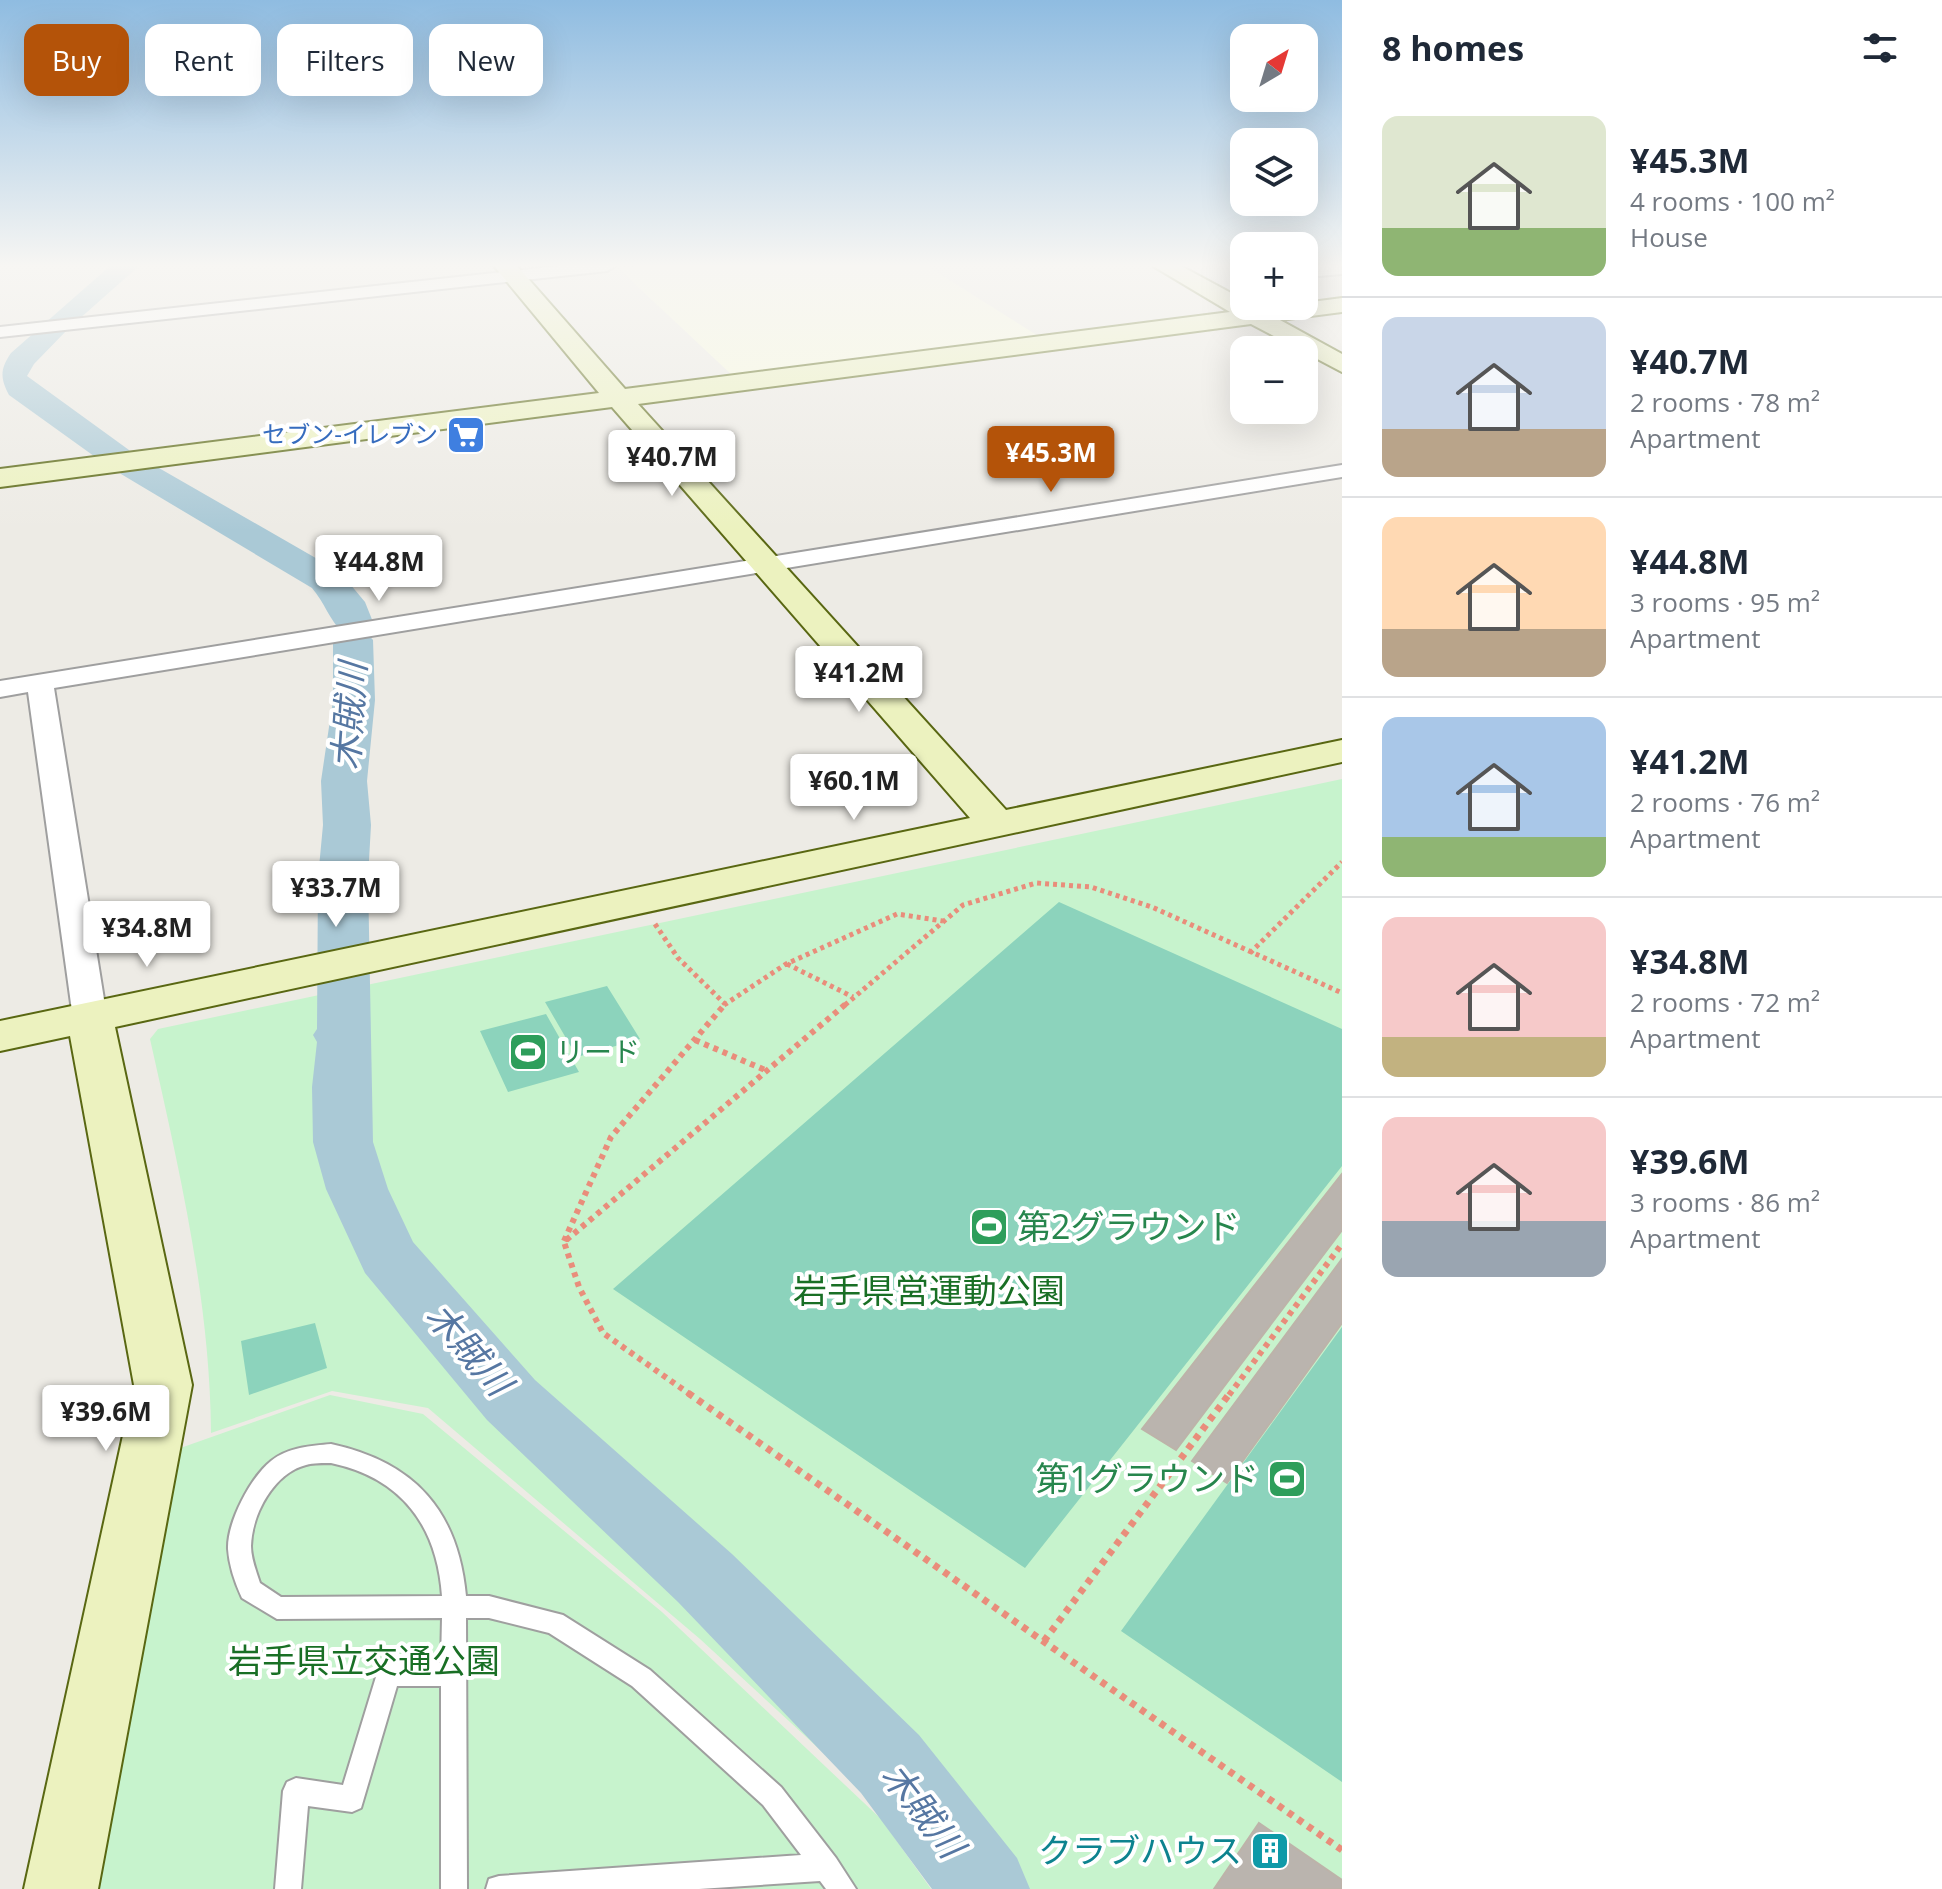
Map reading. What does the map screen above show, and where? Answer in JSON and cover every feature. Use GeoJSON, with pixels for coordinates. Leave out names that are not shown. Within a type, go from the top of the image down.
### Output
{"type":"FeatureCollection","features":[{"type":"Feature","properties":{"kind":"street"},"geometry":{"type":"LineString","coordinates":[[581,354],[997,824]]}},
{"type":"Feature","properties":{"kind":"street"},"geometry":{"type":"LineString","coordinates":[[0,478],[959,354]]}},
{"type":"Feature","properties":{"kind":"street"},"geometry":{"type":"LineString","coordinates":[[1324,354],[1342,364]]}},
{"type":"Feature","properties":{"kind":"street"},"geometry":{"type":"LineString","coordinates":[[0,689],[1342,471]]}},
{"type":"Feature","properties":{"kind":"street"},"geometry":{"type":"LineString","coordinates":[[40,683],[90,1018],[163,1385],[61,1889]]}},
{"type":"Feature","properties":{"kind":"street"},"geometry":{"type":"LineString","coordinates":[[0,1036],[1342,751]]}},
{"type":"Feature","properties":{"kind":"lane"},"geometry":{"type":"LineString","coordinates":[[454,1889],[453,1674],[453,1608],[453,1584],[428,1512],[385,1469],[338,1453],[307,1454],[277,1464],[253,1497],[239,1547],[250,1590],[277,1608],[453,1608],[489,1607],[555,1623],[641,1678],[772,1796],[835,1878]]}},
{"type":"Feature","properties":{"kind":"lane"},"geometry":{"type":"LineString","coordinates":[[288,1889],[296,1791],[352,1799],[388,1675],[453,1674]]}},
{"type":"Feature","properties":{"kind":"lane"},"geometry":{"type":"LineString","coordinates":[[499,1889],[835,1878]]}},
{"type":"Feature","properties":{"kind":"path"},"geometry":{"type":"LineString","coordinates":[[1250,953],[1342,862]]}},
{"type":"Feature","properties":{"kind":"path"},"geometry":{"type":"LineString","coordinates":[[564,1242],[963,905],[1036,883],[1091,887],[1152,907],[1342,993]]}},
{"type":"Feature","properties":{"kind":"path"},"geometry":{"type":"LineString","coordinates":[[641,902],[678,958],[725,1004]]}},
{"type":"Feature","properties":{"kind":"path"},"geometry":{"type":"LineString","coordinates":[[944,921],[897,914],[786,964],[725,1004],[611,1137],[564,1242],[579,1287],[603,1333],[1342,1850]]}},
{"type":"Feature","properties":{"kind":"path"},"geometry":{"type":"LineString","coordinates":[[786,964],[853,997]]}},
{"type":"Feature","properties":{"kind":"path"},"geometry":{"type":"LineString","coordinates":[[695,1040],[765,1070]]}},
{"type":"Feature","properties":{"kind":"path"},"geometry":{"type":"LineString","coordinates":[[1044,1641],[1342,1244]]}},
{"type":"Feature","properties":{"kind":"shaded area"},"geometry":{"type":"Polygon","coordinates":[[[710,354],[916,354],[733,376],[710,354]]]}},
{"type":"Feature","properties":{"kind":"green space","name":"岩手県営運動公園"},"geometry":{"type":"Polygon","coordinates":[[[1342,779],[1342,1889],[944,1889],[880,1805],[700,1639],[428,1408],[332,1391],[211,1433],[199,1284],[182,1185],[150,1039],[158,1029],[1342,779]]]}},
{"type":"Feature","properties":{"kind":"green space","name":"第2グラウンド"},"geometry":{"type":"Polygon","coordinates":[[[1059,902],[1342,1029],[1342,1166],[1025,1568],[613,1289],[1059,902]]]}},
{"type":"Feature","properties":{"kind":"green space"},"geometry":{"type":"Polygon","coordinates":[[[607,986],[640,1039],[577,1057],[545,1002],[607,986]]]}},
{"type":"Feature","properties":{"kind":"green space","name":"リード"},"geometry":{"type":"Polygon","coordinates":[[[546,1014],[579,1072],[508,1092],[480,1031],[546,1014]]]}},
{"type":"Feature","properties":{"kind":"green space"},"geometry":{"type":"Polygon","coordinates":[[[315,1323],[327,1368],[249,1395],[241,1341],[315,1323]]]}},
{"type":"Feature","properties":{"kind":"green space","name":"第1グラウンド"},"geometry":{"type":"Polygon","coordinates":[[[1342,1327],[1342,1782],[1121,1631],[1342,1327]]]}},
{"type":"Feature","properties":{"kind":"green space","name":"岩手県立交通公園"},"geometry":{"type":"Polygon","coordinates":[[[330,1395],[423,1414],[662,1612],[881,1819],[931,1889],[85,1889],[172,1451],[330,1395]]]}},
{"type":"Feature","properties":{"kind":"building"},"geometry":{"type":"Polygon","coordinates":[[[1341,1175],[1342,1230],[1176,1450],[1142,1429],[1341,1175]]]}},
{"type":"Feature","properties":{"kind":"building"},"geometry":{"type":"Polygon","coordinates":[[[1342,1259],[1342,1323],[1227,1483],[1192,1461],[1342,1259]]]}},
{"type":"Feature","properties":{"kind":"building","name":"クラブハウス"},"geometry":{"type":"Polygon","coordinates":[[[1259,1823],[1342,1880],[1342,1889],[1214,1889],[1259,1823]]]}},
{"type":"Feature","properties":{"kind":"waterway","name":"木賊川"},"geometry":{"type":"LineString","coordinates":[[27,354],[11,377],[20,388],[117,457]]}},
{"type":"Feature","properties":{"kind":"waterway","name":"木賊川"},"geometry":{"type":"LineString","coordinates":[[133,467],[326,580],[345,602],[353,622]]}},
{"type":"Feature","properties":{"kind":"waterway","name":"木賊川"},"geometry":{"type":"LineString","coordinates":[[353,640],[354,700],[344,781],[347,825],[343,878],[345,1032],[341,1035],[345,1042],[341,1087],[343,1142],[357,1189],[388,1256],[511,1400],[705,1578],[890,1764],[986,1889]]}},
{"type":"Feature","properties":{"kind":"place","name":"セブン-イレブン"},"geometry":{"type":"Point","coordinates":[466,435]}},
{"type":"Feature","properties":{"kind":"place","name":"リード"},"geometry":{"type":"Point","coordinates":[528,1052]}},
{"type":"Feature","properties":{"kind":"place","name":"第2グラウンド"},"geometry":{"type":"Point","coordinates":[989,1227]}},
{"type":"Feature","properties":{"kind":"place","name":"第1グラウンド"},"geometry":{"type":"Point","coordinates":[1287,1479]}},
{"type":"Feature","properties":{"kind":"place","name":"クラブハウス"},"geometry":{"type":"Point","coordinates":[1270,1851]}}]}
